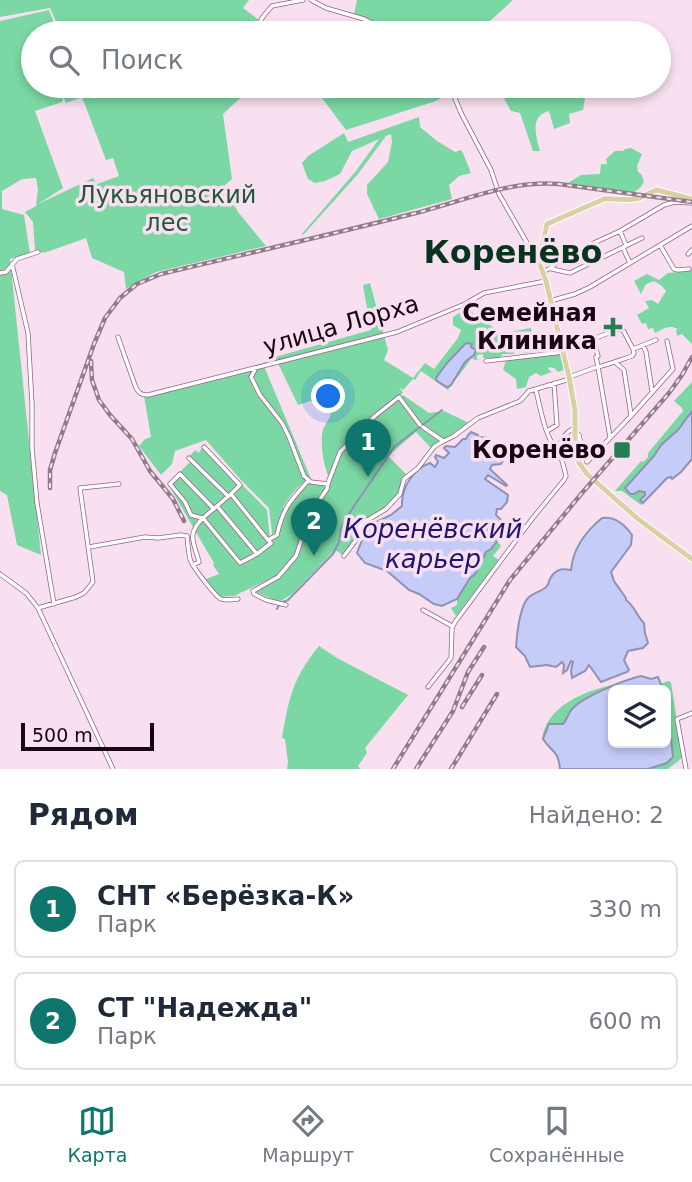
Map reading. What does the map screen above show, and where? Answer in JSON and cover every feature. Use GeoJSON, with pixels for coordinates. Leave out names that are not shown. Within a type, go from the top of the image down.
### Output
{"type":"FeatureCollection","features":[{"type":"Feature","properties":{"kind":"main road"},"geometry":{"type":"LineString","coordinates":[[692,201],[657,190],[631,200],[604,199],[546,226],[539,264],[570,378],[575,410],[576,455],[583,469],[642,522],[692,559]]}},
{"type":"Feature","properties":{"kind":"street"},"geometry":{"type":"LineString","coordinates":[[261,21],[272,6],[303,0]]}},
{"type":"Feature","properties":{"kind":"street"},"geometry":{"type":"LineString","coordinates":[[311,0],[368,21]]}},
{"type":"Feature","properties":{"kind":"street"},"geometry":{"type":"LineString","coordinates":[[455,98],[491,170],[506,208],[539,264],[570,273],[642,238]]}},
{"type":"Feature","properties":{"kind":"street"},"geometry":{"type":"LineString","coordinates":[[551,268],[563,257],[621,231],[664,205],[692,201]]}},
{"type":"Feature","properties":{"kind":"street"},"geometry":{"type":"LineString","coordinates":[[550,301],[588,288],[692,226]]}},
{"type":"Feature","properties":{"kind":"street"},"geometry":{"type":"LineString","coordinates":[[686,229],[692,236]]}},
{"type":"Feature","properties":{"kind":"street"},"geometry":{"type":"LineString","coordinates":[[621,231],[630,263]]}},
{"type":"Feature","properties":{"kind":"street"},"geometry":{"type":"LineString","coordinates":[[660,245],[674,269],[689,269]]}},
{"type":"Feature","properties":{"kind":"street"},"geometry":{"type":"LineString","coordinates":[[688,254],[692,250]]}},
{"type":"Feature","properties":{"kind":"street"},"geometry":{"type":"LineString","coordinates":[[0,273],[6,272],[17,258],[38,252]]}},
{"type":"Feature","properties":{"kind":"street"},"geometry":{"type":"LineString","coordinates":[[12,264],[28,333],[37,503],[54,604]]}},
{"type":"Feature","properties":{"kind":"street","name":"улица Лорха"},"geometry":{"type":"LineString","coordinates":[[118,337],[136,388],[143,395],[397,332],[466,304],[484,293],[546,282]]}},
{"type":"Feature","properties":{"kind":"street"},"geometry":{"type":"LineString","coordinates":[[344,556],[356,540],[361,524],[388,507],[400,494],[404,479],[418,468],[434,447],[478,418],[520,401],[529,391],[536,390],[598,367],[632,356],[633,349],[622,328],[593,339],[598,356],[596,357],[598,367],[610,437]]}},
{"type":"Feature","properties":{"kind":"street"},"geometry":{"type":"LineString","coordinates":[[633,349],[656,340]]}},
{"type":"Feature","properties":{"kind":"street"},"geometry":{"type":"LineString","coordinates":[[428,687],[451,658],[452,626],[564,480],[566,472],[559,452],[563,438],[568,432],[575,430],[587,462],[673,369],[667,341]]}},
{"type":"Feature","properties":{"kind":"street"},"geometry":{"type":"LineString","coordinates":[[643,345],[652,393]]}},
{"type":"Feature","properties":{"kind":"street"},"geometry":{"type":"LineString","coordinates":[[486,361],[564,352]]}},
{"type":"Feature","properties":{"kind":"street"},"geometry":{"type":"LineString","coordinates":[[615,362],[624,370],[631,416]]}},
{"type":"Feature","properties":{"kind":"street"},"geometry":{"type":"LineString","coordinates":[[256,368],[251,377],[260,395],[282,423],[308,481]]}},
{"type":"Feature","properties":{"kind":"street"},"geometry":{"type":"LineString","coordinates":[[547,431],[557,425],[554,383]]}},
{"type":"Feature","properties":{"kind":"street"},"geometry":{"type":"LineString","coordinates":[[536,390],[547,431],[553,447],[559,452]]}},
{"type":"Feature","properties":{"kind":"street"},"geometry":{"type":"LineString","coordinates":[[286,605],[266,600],[253,591],[278,576],[296,556],[310,514],[324,494],[340,452],[374,417],[399,397],[422,426],[443,441]]}},
{"type":"Feature","properties":{"kind":"street"},"geometry":{"type":"LineString","coordinates":[[193,565],[199,562],[192,532],[194,526],[240,485],[204,447]]}},
{"type":"Feature","properties":{"kind":"street"},"geometry":{"type":"LineString","coordinates":[[189,458],[230,495],[271,543],[257,554],[240,563],[203,518],[191,515],[185,502],[170,484],[180,474],[215,507],[257,554]]}},
{"type":"Feature","properties":{"kind":"street"},"geometry":{"type":"LineString","coordinates":[[308,481],[328,484]]}},
{"type":"Feature","properties":{"kind":"street"},"geometry":{"type":"LineString","coordinates":[[268,540],[277,535],[287,504],[308,481]]}},
{"type":"Feature","properties":{"kind":"street"},"geometry":{"type":"LineString","coordinates":[[38,608],[84,593],[93,582],[80,488],[119,484]]}},
{"type":"Feature","properties":{"kind":"street"},"geometry":{"type":"LineString","coordinates":[[89,547],[145,537],[187,536],[193,565],[219,598],[238,600]]}},
{"type":"Feature","properties":{"kind":"street"},"geometry":{"type":"LineString","coordinates":[[0,574],[26,593],[38,608],[113,769]]}},
{"type":"Feature","properties":{"kind":"street"},"geometry":{"type":"LineString","coordinates":[[423,610],[452,626]]}},
{"type":"Feature","properties":{"kind":"street"},"geometry":{"type":"LineString","coordinates":[[686,769],[677,719],[692,713]]}},
{"type":"Feature","properties":{"kind":"green space"},"geometry":{"type":"Polygon","coordinates":[[[0,0],[249,0],[243,8],[259,20],[56,21],[50,8],[0,17],[0,0]]]}},
{"type":"Feature","properties":{"kind":"green space"},"geometry":{"type":"Polygon","coordinates":[[[357,0],[513,0],[490,21],[364,21],[364,17],[354,14],[357,0]]]}},
{"type":"Feature","properties":{"kind":"green space","name":"Лукьяновский лес"},"geometry":{"type":"Polygon","coordinates":[[[49,10],[53,21],[21,21],[21,98],[63,98],[62,102],[35,111],[63,188],[38,204],[93,178],[97,184],[119,176],[113,158],[106,160],[82,98],[240,98],[223,114],[232,179],[223,187],[223,192],[230,196],[238,212],[266,246],[156,272],[126,289],[124,272],[92,258],[86,238],[44,253],[35,250],[33,222],[25,212],[36,206],[36,178],[22,179],[2,191],[2,209],[24,215],[30,253],[10,259],[41,555],[17,545],[7,495],[0,491],[0,21],[49,10]]]}},
{"type":"Feature","properties":{"kind":"green space","name":"Лукьяновский лес"},"geometry":{"type":"Polygon","coordinates":[[[64,98],[79,98],[66,103],[64,98]]]}},
{"type":"Feature","properties":{"kind":"green space"},"geometry":{"type":"Polygon","coordinates":[[[322,98],[442,98],[436,101],[346,130],[322,98]]]}},
{"type":"Feature","properties":{"kind":"green space"},"geometry":{"type":"Polygon","coordinates":[[[504,98],[585,98],[583,110],[569,114],[570,123],[554,129],[549,111],[539,117],[536,127],[540,151],[533,151],[520,113],[511,111],[504,98]]]}},
{"type":"Feature","properties":{"kind":"green space"},"geometry":{"type":"Polygon","coordinates":[[[419,117],[420,127],[437,141],[455,152],[461,150],[463,153],[471,173],[459,176],[449,185],[452,199],[379,219],[367,194],[367,185],[388,162],[391,134],[386,136],[358,174],[301,235],[356,171],[379,139],[352,151],[340,174],[325,181],[315,183],[308,179],[302,163],[308,156],[344,133],[348,142],[419,117]]]}},
{"type":"Feature","properties":{"kind":"green space"},"geometry":{"type":"Polygon","coordinates":[[[631,148],[642,154],[637,166],[644,181],[633,193],[568,183],[581,175],[600,174],[601,164],[607,164],[606,159],[615,151],[631,148]]]}},
{"type":"Feature","properties":{"kind":"green space"},"geometry":{"type":"Polygon","coordinates":[[[692,268],[692,344],[682,334],[677,336],[678,329],[666,328],[655,333],[653,328],[648,329],[646,323],[642,324],[637,315],[649,308],[645,301],[652,300],[658,304],[666,291],[654,281],[646,284],[641,294],[634,281],[647,274],[659,280],[668,273],[689,271],[692,268]]]}},
{"type":"Feature","properties":{"kind":"green space"},"geometry":{"type":"Polygon","coordinates":[[[370,283],[388,350],[384,360],[413,378],[425,363],[434,369],[461,330],[453,325],[453,317],[461,312],[466,315],[467,309],[470,308],[474,315],[493,327],[493,332],[498,334],[531,328],[536,351],[524,353],[521,337],[514,337],[513,333],[507,334],[507,340],[513,343],[514,354],[503,354],[499,358],[483,358],[483,354],[477,355],[477,359],[480,359],[475,360],[472,358],[448,390],[421,371],[403,390],[399,387],[403,393],[391,402],[389,399],[390,402],[374,414],[339,451],[330,477],[324,461],[322,440],[323,430],[331,415],[330,407],[327,402],[310,401],[298,405],[275,357],[371,330],[363,285],[370,283]]]}},
{"type":"Feature","properties":{"kind":"green space"},"geometry":{"type":"Polygon","coordinates":[[[560,354],[564,357],[564,370],[558,372],[549,367],[552,372],[541,376],[536,373],[529,377],[526,387],[517,389],[516,379],[503,370],[506,360],[560,354]]]}},
{"type":"Feature","properties":{"kind":"green space"},"geometry":{"type":"Polygon","coordinates":[[[264,366],[311,479],[291,495],[283,508],[287,509],[307,483],[326,487],[308,514],[295,557],[278,575],[234,596],[219,597],[206,579],[219,574],[168,484],[192,460],[189,457],[195,450],[199,453],[203,445],[267,510],[270,539],[273,541],[269,508],[206,440],[175,451],[172,464],[161,475],[139,446],[151,437],[144,396],[264,366]]]}},
{"type":"Feature","properties":{"kind":"green space"},"geometry":{"type":"Polygon","coordinates":[[[692,382],[692,411],[625,488],[645,492],[640,500],[643,503],[641,505],[622,491],[615,491],[641,461],[648,457],[648,453],[683,411],[674,401],[692,382]]]}},
{"type":"Feature","properties":{"kind":"green space"},"geometry":{"type":"Polygon","coordinates":[[[403,395],[429,413],[444,411],[469,423],[431,448],[416,432],[388,456],[407,475],[388,505],[358,524],[356,537],[343,555],[335,550],[292,594],[279,602],[254,591],[278,577],[296,557],[310,514],[329,488],[341,454],[363,429],[403,395]]]}},
{"type":"Feature","properties":{"kind":"green space"},"geometry":{"type":"Polygon","coordinates":[[[497,541],[501,546],[493,556],[499,560],[456,616],[451,608],[457,605],[457,599],[475,574],[486,552],[497,541]]]}},
{"type":"Feature","properties":{"kind":"green space"},"geometry":{"type":"Polygon","coordinates":[[[319,646],[408,695],[365,748],[367,753],[358,766],[361,769],[287,769],[285,739],[282,738],[290,700],[297,679],[319,646]]]}},
{"type":"Feature","properties":{"kind":"green space"},"geometry":{"type":"Polygon","coordinates":[[[671,682],[682,758],[668,769],[648,769],[656,766],[671,749],[671,685],[660,684],[671,682]]]}},
{"type":"Feature","properties":{"kind":"green space"},"geometry":{"type":"Polygon","coordinates":[[[608,686],[608,690],[568,719],[564,725],[547,727],[542,741],[550,718],[559,709],[580,695],[608,686]]]}},
{"type":"Feature","properties":{"kind":"water"},"geometry":{"type":"Polygon","coordinates":[[[466,343],[472,344],[471,347],[476,350],[474,355],[465,362],[447,387],[436,378],[466,343]]]}},
{"type":"Feature","properties":{"kind":"water"},"geometry":{"type":"Polygon","coordinates":[[[692,411],[692,459],[672,479],[667,478],[643,503],[640,500],[645,492],[630,494],[625,488],[692,411]]]}},
{"type":"Feature","properties":{"kind":"water","name":"Коренёвский карьер"},"geometry":{"type":"Polygon","coordinates":[[[471,432],[478,437],[489,438],[503,457],[509,452],[512,455],[501,464],[492,465],[490,469],[506,486],[488,475],[485,479],[508,495],[507,502],[501,509],[497,509],[496,515],[501,520],[499,523],[491,524],[486,532],[497,541],[486,552],[475,574],[457,599],[442,606],[409,590],[387,571],[365,563],[357,553],[364,535],[363,528],[391,515],[402,506],[406,486],[413,474],[430,463],[435,467],[438,462],[436,455],[444,458],[449,453],[444,448],[446,446],[455,447],[471,432]]]}},
{"type":"Feature","properties":{"kind":"water"},"geometry":{"type":"Polygon","coordinates":[[[602,518],[612,518],[620,522],[632,535],[631,545],[611,572],[626,600],[644,623],[648,643],[643,648],[628,651],[624,660],[629,670],[627,672],[601,682],[589,665],[585,671],[572,678],[571,661],[563,673],[562,662],[556,667],[530,667],[525,656],[516,647],[522,608],[530,596],[547,586],[555,572],[571,570],[581,541],[602,518]]]}},
{"type":"Feature","properties":{"kind":"water"},"geometry":{"type":"Polygon","coordinates":[[[641,676],[651,679],[658,677],[661,685],[614,685],[641,676]]]}},
{"type":"Feature","properties":{"kind":"water"},"geometry":{"type":"Polygon","coordinates":[[[608,688],[608,748],[671,748],[671,739],[673,757],[667,763],[648,769],[560,769],[556,754],[543,739],[549,724],[563,724],[576,705],[608,688]]]}},
{"type":"Feature","properties":{"kind":"waterway"},"geometry":{"type":"LineString","coordinates":[[277,609],[280,603],[288,600],[333,554],[339,542],[341,528],[395,446],[442,410]]}},
{"type":"Feature","properties":{"kind":"railway"},"geometry":{"type":"LineString","coordinates":[[50,488],[50,470],[55,453],[105,318],[120,298],[137,284],[161,274],[381,222],[521,185],[559,184],[692,202]]}},
{"type":"Feature","properties":{"kind":"railway"},"geometry":{"type":"LineString","coordinates":[[393,769],[510,580],[669,393],[692,357]]}},
{"type":"Feature","properties":{"kind":"railway"},"geometry":{"type":"LineString","coordinates":[[91,361],[92,380],[99,400],[132,439],[150,471],[173,499],[184,521]]}},
{"type":"Feature","properties":{"kind":"railway"},"geometry":{"type":"LineString","coordinates":[[416,769],[453,711],[468,672],[484,647]]}},
{"type":"Feature","properties":{"kind":"railway"},"geometry":{"type":"LineString","coordinates":[[462,707],[482,675]]}},
{"type":"Feature","properties":{"kind":"railway"},"geometry":{"type":"LineString","coordinates":[[451,769],[497,694]]}},
{"type":"Feature","properties":{"kind":"place","name":"Семейная Клиника"},"geometry":{"type":"Point","coordinates":[613,327]}},
{"type":"Feature","properties":{"kind":"place","name":"Коренёво"},"geometry":{"type":"Point","coordinates":[622,450]}},
{"type":"Feature","properties":{"kind":"place","name":"СНТ «Берёзка-К»"},"geometry":{"type":"Point","coordinates":[368,477]}},
{"type":"Feature","properties":{"kind":"place","name":"СТ \"Надежда\""},"geometry":{"type":"Point","coordinates":[314,556]}},
{"type":"Feature","properties":{"kind":"district","name":"Коренёво"},"geometry":{"type":"Point","coordinates":[513,252]}}]}
